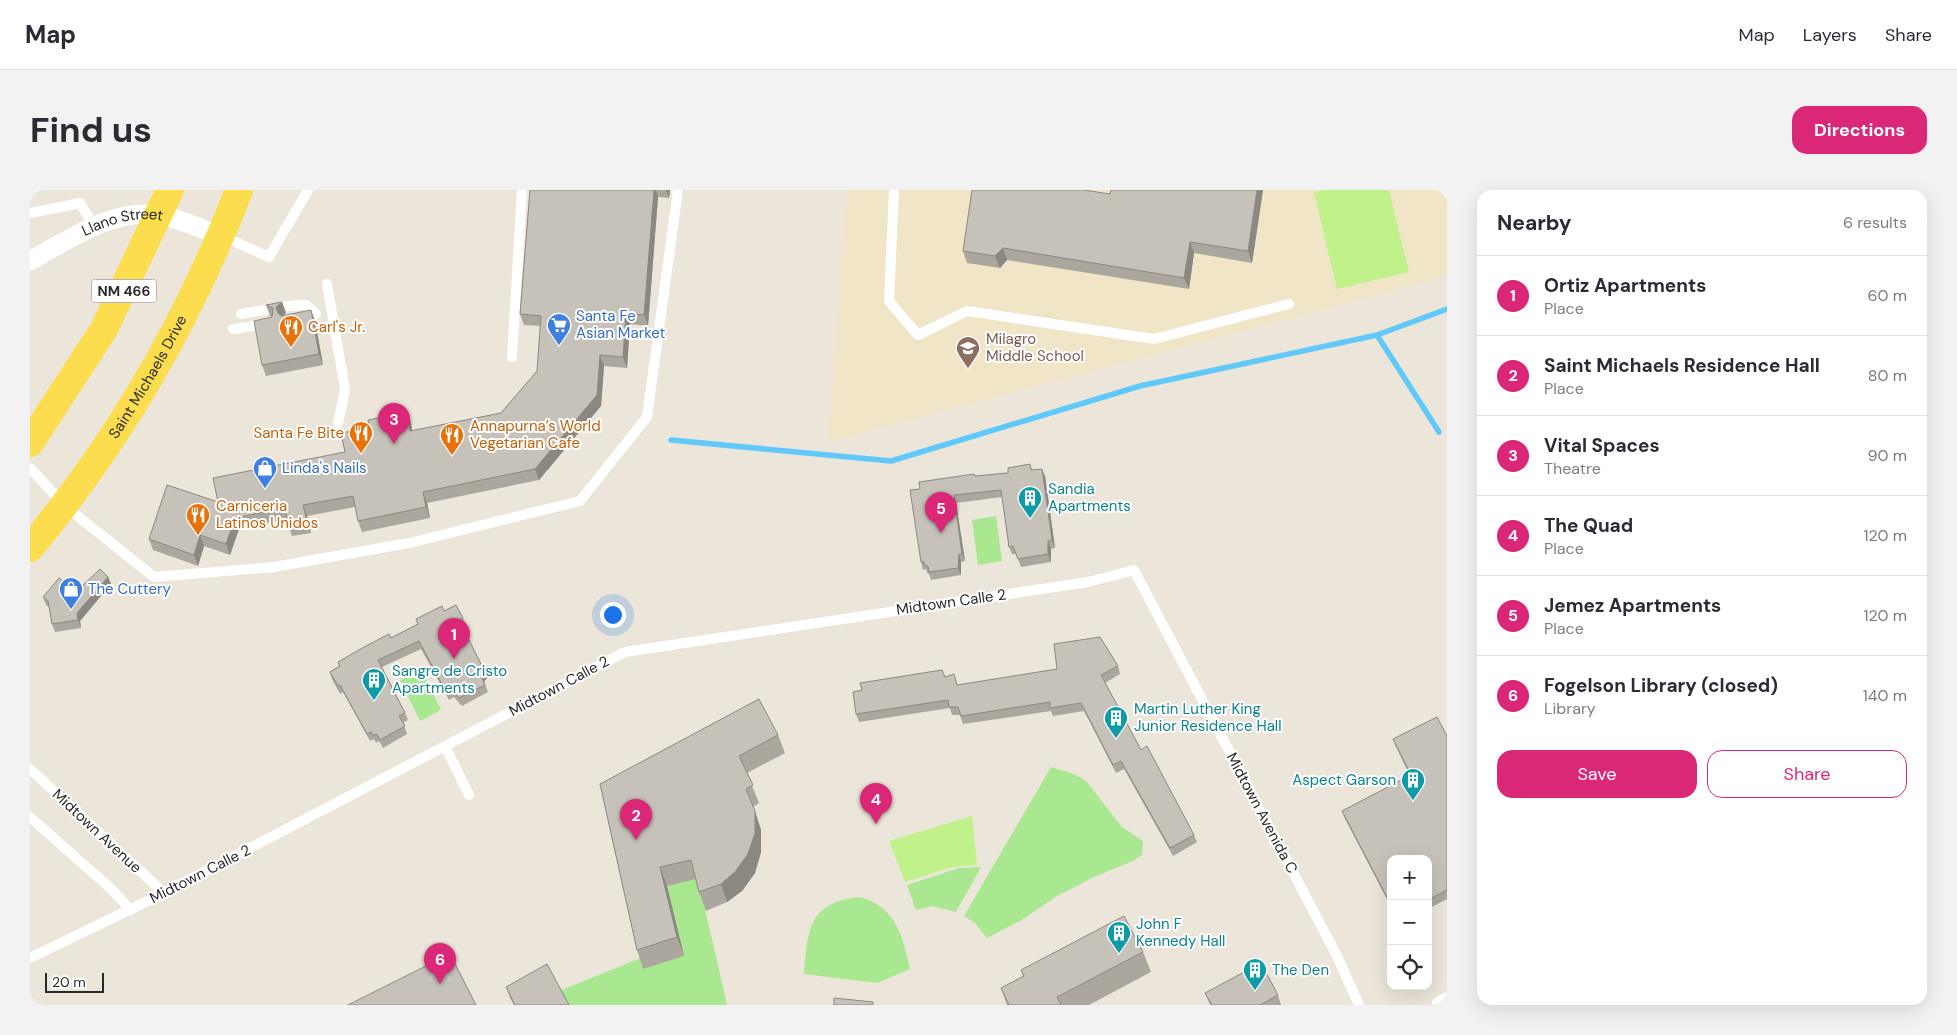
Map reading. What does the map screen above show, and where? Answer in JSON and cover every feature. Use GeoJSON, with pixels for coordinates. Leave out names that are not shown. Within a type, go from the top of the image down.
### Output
{"type":"FeatureCollection","features":[{"type":"Feature","properties":{"kind":"main road","name":"NM 466"},"geometry":{"type":"LineString","coordinates":[[30,443],[104,329],[160,215],[170,190]]}},
{"type":"Feature","properties":{"kind":"main road","name":"Saint Michaels Drive"},"geometry":{"type":"LineString","coordinates":[[30,548],[65,506],[115,434],[153,372],[188,308],[221,236],[239,190]]}},
{"type":"Feature","properties":{"kind":"street","name":"Llano Street"},"geometry":{"type":"LineString","coordinates":[[30,261],[94,226],[135,214],[160,215],[221,236]]}},
{"type":"Feature","properties":{"kind":"street"},"geometry":{"type":"LineString","coordinates":[[1442,1005],[1447,1002]]}},
{"type":"Feature","properties":{"kind":"lane"},"geometry":{"type":"LineString","coordinates":[[221,236],[269,257],[308,190]]}},
{"type":"Feature","properties":{"kind":"lane"},"geometry":{"type":"LineString","coordinates":[[512,358],[522,190]]}},
{"type":"Feature","properties":{"kind":"lane"},"geometry":{"type":"LineString","coordinates":[[30,468],[65,506],[154,577],[274,567],[399,545],[580,501],[647,416],[678,190]]}},
{"type":"Feature","properties":{"kind":"lane"},"geometry":{"type":"LineString","coordinates":[[894,190],[890,301],[918,335],[967,311],[1154,339],[1289,304]]}},
{"type":"Feature","properties":{"kind":"lane"},"geometry":{"type":"LineString","coordinates":[[30,213],[80,203],[94,226]]}},
{"type":"Feature","properties":{"kind":"lane"},"geometry":{"type":"LineString","coordinates":[[326,284],[344,389],[338,424]]}},
{"type":"Feature","properties":{"kind":"lane"},"geometry":{"type":"LineString","coordinates":[[241,314],[287,306],[306,305],[311,315],[332,320]]}},
{"type":"Feature","properties":{"kind":"lane"},"geometry":{"type":"LineString","coordinates":[[234,329],[271,323]]}},
{"type":"Feature","properties":{"kind":"lane","name":"Midtown Calle 2"},"geometry":{"type":"LineString","coordinates":[[31,956],[164,893],[625,652],[1088,582],[1134,570]]}},
{"type":"Feature","properties":{"kind":"lane","name":"Midtown Avenida C"},"geometry":{"type":"LineString","coordinates":[[1134,570],[1337,956],[1359,1005]]}},
{"type":"Feature","properties":{"kind":"lane"},"geometry":{"type":"LineString","coordinates":[[445,746],[469,795]]}},
{"type":"Feature","properties":{"kind":"lane","name":"Midtown Avenue"},"geometry":{"type":"LineString","coordinates":[[30,769],[164,893]]}},
{"type":"Feature","properties":{"kind":"lane"},"geometry":{"type":"LineString","coordinates":[[30,816],[109,888],[130,910]]}},
{"type":"Feature","properties":{"kind":"shaded area","name":"Milagro Middle School"},"geometry":{"type":"Polygon","coordinates":[[[847,190],[1447,190],[1447,276],[828,442],[847,190]]]}},
{"type":"Feature","properties":{"kind":"green space"},"geometry":{"type":"Polygon","coordinates":[[[1323,190],[1389,190],[1409,272],[1337,289],[1314,192],[1323,190]]]}},
{"type":"Feature","properties":{"kind":"green space"},"geometry":{"type":"Polygon","coordinates":[[[996,516],[1002,561],[978,565],[972,520],[996,516]]]}},
{"type":"Feature","properties":{"kind":"green space"},"geometry":{"type":"Polygon","coordinates":[[[421,670],[441,710],[420,721],[400,680],[421,670]]]}},
{"type":"Feature","properties":{"kind":"green space"},"geometry":{"type":"Polygon","coordinates":[[[1051,767],[1074,774],[1086,781],[1122,827],[1143,841],[1142,855],[1057,896],[1020,921],[987,938],[975,923],[964,916],[1051,767]]]}},
{"type":"Feature","properties":{"kind":"green space"},"geometry":{"type":"Polygon","coordinates":[[[972,816],[977,865],[952,867],[905,882],[889,841],[972,816]]]}},
{"type":"Feature","properties":{"kind":"green space"},"geometry":{"type":"Polygon","coordinates":[[[660,857],[688,880],[698,878],[727,1005],[567,1005],[559,991],[641,958],[660,857]]]}},
{"type":"Feature","properties":{"kind":"green space"},"geometry":{"type":"Polygon","coordinates":[[[981,867],[956,912],[932,906],[916,910],[907,885],[959,868],[981,867]]]}},
{"type":"Feature","properties":{"kind":"green space"},"geometry":{"type":"Polygon","coordinates":[[[860,897],[882,908],[896,924],[910,969],[877,983],[804,974],[810,932],[820,912],[830,905],[843,900],[860,897]]]}},
{"type":"Feature","properties":{"kind":"building"},"geometry":{"type":"Polygon","coordinates":[[[530,190],[654,190],[644,315],[626,313],[623,357],[600,355],[597,395],[535,469],[423,492],[426,507],[358,521],[353,496],[303,505],[307,521],[288,525],[285,508],[235,518],[226,544],[200,535],[194,555],[149,539],[167,485],[218,502],[213,478],[345,452],[341,433],[369,428],[368,420],[407,412],[410,431],[501,413],[537,371],[541,316],[520,314],[530,190]]]}},
{"type":"Feature","properties":{"kind":"building"},"geometry":{"type":"Polygon","coordinates":[[[972,190],[1084,190],[1110,194],[1111,190],[1257,190],[1248,251],[1190,242],[1184,278],[1003,248],[995,256],[963,251],[972,190]]]}},
{"type":"Feature","properties":{"kind":"building","name":"Carl's Jr."},"geometry":{"type":"Polygon","coordinates":[[[282,302],[276,307],[281,316],[311,310],[319,354],[262,365],[254,321],[272,317],[273,308],[266,305],[282,302]]]}},
{"type":"Feature","properties":{"kind":"building"},"geometry":{"type":"Polygon","coordinates":[[[1030,464],[1031,470],[1042,469],[1052,540],[1048,541],[1048,554],[1018,559],[1013,546],[1009,547],[1001,490],[954,495],[962,554],[959,554],[958,568],[929,572],[928,566],[921,562],[910,490],[920,489],[919,482],[974,474],[975,476],[1008,473],[1008,468],[1030,464]]]}},
{"type":"Feature","properties":{"kind":"building"},"geometry":{"type":"Polygon","coordinates":[[[100,569],[108,577],[77,613],[78,620],[52,624],[48,601],[43,597],[59,578],[76,592],[100,569]]]}},
{"type":"Feature","properties":{"kind":"building"},"geometry":{"type":"Polygon","coordinates":[[[456,605],[463,618],[459,620],[484,670],[481,675],[485,685],[459,698],[451,689],[446,692],[419,641],[378,660],[405,713],[399,716],[405,726],[380,740],[377,734],[373,735],[371,732],[367,734],[340,685],[338,686],[330,672],[340,666],[338,662],[364,647],[389,634],[391,638],[418,624],[416,619],[442,606],[444,611],[456,605]]]}},
{"type":"Feature","properties":{"kind":"building","name":"Martin Luther King Junior Residence Hall"},"geometry":{"type":"Polygon","coordinates":[[[1100,637],[1118,666],[1101,675],[1141,750],[1147,746],[1194,835],[1170,848],[1121,761],[1113,765],[1081,703],[1050,708],[1050,702],[961,716],[958,707],[949,707],[948,700],[856,714],[853,692],[862,690],[860,683],[942,670],[945,677],[954,674],[957,685],[1057,669],[1054,644],[1100,637]]]}},
{"type":"Feature","properties":{"kind":"building"},"geometry":{"type":"Polygon","coordinates":[[[759,699],[778,735],[739,756],[753,785],[746,789],[755,811],[755,833],[748,854],[735,872],[721,884],[699,892],[691,860],[660,867],[677,937],[637,950],[600,784],[759,699]]]}},
{"type":"Feature","properties":{"kind":"building","name":"Aspect Garson"},"geometry":{"type":"Polygon","coordinates":[[[1437,717],[1447,736],[1447,890],[1432,898],[1432,855],[1387,855],[1387,897],[1342,811],[1411,775],[1393,739],[1437,717]]]}},
{"type":"Feature","properties":{"kind":"building"},"geometry":{"type":"Polygon","coordinates":[[[1124,916],[1143,952],[1057,997],[1061,1005],[1009,1005],[1001,988],[1024,976],[1021,970],[1124,916]]]}},
{"type":"Feature","properties":{"kind":"building"},"geometry":{"type":"Polygon","coordinates":[[[450,954],[476,1005],[348,1005],[450,954]]]}},
{"type":"Feature","properties":{"kind":"building"},"geometry":{"type":"Polygon","coordinates":[[[1261,963],[1278,995],[1260,1005],[1212,1005],[1205,993],[1261,963]]]}},
{"type":"Feature","properties":{"kind":"building"},"geometry":{"type":"Polygon","coordinates":[[[547,964],[569,1005],[515,1005],[506,987],[547,964]]]}},
{"type":"Feature","properties":{"kind":"building"},"geometry":{"type":"Polygon","coordinates":[[[834,998],[873,1002],[873,1005],[834,1005],[834,998]]]}},
{"type":"Feature","properties":{"kind":"waterway"},"geometry":{"type":"LineString","coordinates":[[1377,335],[1447,309]]}},
{"type":"Feature","properties":{"kind":"waterway"},"geometry":{"type":"LineString","coordinates":[[671,440],[891,461],[1140,386],[1377,335],[1439,432]]}},
{"type":"Feature","properties":{"kind":"place","name":"Santa Fe Asian Market"},"geometry":{"type":"Point","coordinates":[559,346]}},
{"type":"Feature","properties":{"kind":"place","name":"Carl's Jr."},"geometry":{"type":"Point","coordinates":[291,348]}},
{"type":"Feature","properties":{"kind":"place","name":"Milagro Middle School"},"geometry":{"type":"Point","coordinates":[968,369]}},
{"type":"Feature","properties":{"kind":"place","name":"Vital Spaces"},"geometry":{"type":"Point","coordinates":[394,444]}},
{"type":"Feature","properties":{"kind":"place","name":"Santa Fe Bite"},"geometry":{"type":"Point","coordinates":[361,454]}},
{"type":"Feature","properties":{"kind":"place","name":"Annapurna’s World Vegetarian Cafe"},"geometry":{"type":"Point","coordinates":[452,456]}},
{"type":"Feature","properties":{"kind":"place","name":"Linda's Nails"},"geometry":{"type":"Point","coordinates":[265,489]}},
{"type":"Feature","properties":{"kind":"place","name":"Sandia Apartments"},"geometry":{"type":"Point","coordinates":[1030,519]}},
{"type":"Feature","properties":{"kind":"place","name":"Jemez Apartments"},"geometry":{"type":"Point","coordinates":[941,533]}},
{"type":"Feature","properties":{"kind":"place","name":"Carniceria Latinos Unidos"},"geometry":{"type":"Point","coordinates":[198,536]}},
{"type":"Feature","properties":{"kind":"place","name":"The Cuttery"},"geometry":{"type":"Point","coordinates":[71,610]}},
{"type":"Feature","properties":{"kind":"place","name":"Ortiz Apartments"},"geometry":{"type":"Point","coordinates":[454,659]}},
{"type":"Feature","properties":{"kind":"place","name":"Sangre de Cristo Apartments"},"geometry":{"type":"Point","coordinates":[374,701]}},
{"type":"Feature","properties":{"kind":"place","name":"Martin Luther King Junior Residence Hall"},"geometry":{"type":"Point","coordinates":[1116,739]}},
{"type":"Feature","properties":{"kind":"place","name":"Aspect Garson"},"geometry":{"type":"Point","coordinates":[1413,801]}},
{"type":"Feature","properties":{"kind":"place","name":"The Quad"},"geometry":{"type":"Point","coordinates":[876,824]}},
{"type":"Feature","properties":{"kind":"place","name":"Saint Michaels Residence Hall"},"geometry":{"type":"Point","coordinates":[636,840]}},
{"type":"Feature","properties":{"kind":"place","name":"John F Kennedy Hall"},"geometry":{"type":"Point","coordinates":[1119,954]}},
{"type":"Feature","properties":{"kind":"place","name":"Fogelson Library (closed)"},"geometry":{"type":"Point","coordinates":[440,984]}},
{"type":"Feature","properties":{"kind":"place","name":"The Den"},"geometry":{"type":"Point","coordinates":[1255,991]}}]}
